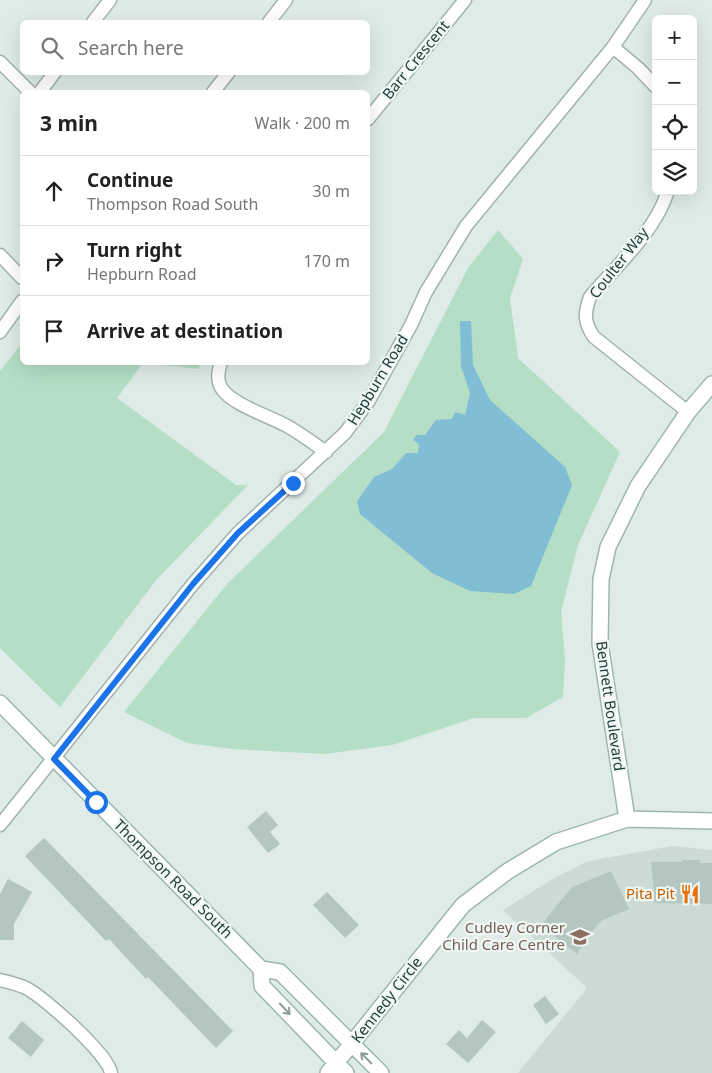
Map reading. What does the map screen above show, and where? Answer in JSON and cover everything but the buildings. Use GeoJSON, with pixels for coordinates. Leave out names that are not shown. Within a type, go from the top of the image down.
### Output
{"type":"FeatureCollection","features":[{"type":"Feature","properties":{"kind":"street"},"geometry":{"type":"LineString","coordinates":[[95,20],[110,0]]}},
{"type":"Feature","properties":{"kind":"street"},"geometry":{"type":"LineString","coordinates":[[270,20],[286,0]]}},
{"type":"Feature","properties":{"kind":"street","name":"Barr Crescent"},"geometry":{"type":"LineString","coordinates":[[370,117],[465,0]]}},
{"type":"Feature","properties":{"kind":"street","name":"Hepburn Road"},"geometry":{"type":"LineString","coordinates":[[0,825],[193,584],[238,533],[345,433],[368,402],[411,325],[426,292],[466,226],[613,47],[645,0]]}},
{"type":"Feature","properties":{"kind":"street"},"geometry":{"type":"LineString","coordinates":[[613,47],[652,83]]}},
{"type":"Feature","properties":{"kind":"street"},"geometry":{"type":"LineString","coordinates":[[0,62],[28,90]]}},
{"type":"Feature","properties":{"kind":"street"},"geometry":{"type":"LineString","coordinates":[[42,90],[53,75]]}},
{"type":"Feature","properties":{"kind":"street"},"geometry":{"type":"LineString","coordinates":[[215,90],[227,75]]}},
{"type":"Feature","properties":{"kind":"street","name":"Coulter Way"},"geometry":{"type":"LineString","coordinates":[[666,195],[657,214],[642,235],[590,297],[585,310],[585,320],[594,337],[688,412]]}},
{"type":"Feature","properties":{"kind":"street"},"geometry":{"type":"LineString","coordinates":[[0,255],[20,276]]}},
{"type":"Feature","properties":{"kind":"street"},"geometry":{"type":"LineString","coordinates":[[0,332],[20,304]]}},
{"type":"Feature","properties":{"kind":"street"},"geometry":{"type":"LineString","coordinates":[[220,365],[218,373],[219,381],[222,389],[231,397],[289,427],[326,452]]}},
{"type":"Feature","properties":{"kind":"street","name":"Bennett Boulevard"},"geometry":{"type":"LineString","coordinates":[[627,819],[600,643],[601,579],[608,547],[638,486],[688,412],[712,384]]}},
{"type":"Feature","properties":{"kind":"street","name":"Thompson Road South"},"geometry":{"type":"LineString","coordinates":[[0,703],[261,969],[280,972],[380,1073]]}},
{"type":"Feature","properties":{"kind":"street","name":"Kennedy Circle"},"geometry":{"type":"LineString","coordinates":[[337,1070],[352,1044],[463,905],[508,871],[556,842],[627,819],[712,821]]}},
{"type":"Feature","properties":{"kind":"street","name":"Thompson Road South"},"geometry":{"type":"LineString","coordinates":[[261,969],[262,986],[337,1070]]}},
{"type":"Feature","properties":{"kind":"street"},"geometry":{"type":"LineString","coordinates":[[0,980],[26,988],[44,999],[102,1056],[111,1073]]}},
{"type":"Feature","properties":{"kind":"shaded area"},"geometry":{"type":"Polygon","coordinates":[[[672,846],[712,850],[712,1073],[518,1073],[587,988],[503,910],[554,878],[589,861],[672,846]]]}},
{"type":"Feature","properties":{"kind":"green space"},"geometry":{"type":"Polygon","coordinates":[[[498,230],[523,259],[510,298],[518,358],[620,452],[578,545],[561,612],[565,659],[563,697],[526,718],[474,718],[392,745],[324,754],[232,749],[187,743],[124,712],[227,584],[384,432],[468,268],[498,230]]]}},
{"type":"Feature","properties":{"kind":"green space"},"geometry":{"type":"Polygon","coordinates":[[[20,346],[20,365],[142,365],[117,398],[236,485],[248,485],[157,579],[60,707],[0,648],[0,371],[20,346]]]}},
{"type":"Feature","properties":{"kind":"green space"},"geometry":{"type":"Polygon","coordinates":[[[162,365],[200,365],[199,369],[162,365]]]}},
{"type":"Feature","properties":{"kind":"water"},"geometry":{"type":"Polygon","coordinates":[[[460,321],[471,321],[473,365],[490,400],[565,467],[572,485],[531,586],[514,594],[470,591],[432,573],[360,514],[357,501],[374,477],[392,469],[406,453],[418,453],[419,444],[413,440],[417,435],[425,435],[436,420],[452,419],[455,412],[465,415],[470,393],[461,366],[460,321]]]}},
{"type":"Feature","properties":{"kind":"place","name":"Pita Pit"},"geometry":{"type":"Point","coordinates":[690,894]}},
{"type":"Feature","properties":{"kind":"place","name":"Cudley Corner Child Care Centre"},"geometry":{"type":"Point","coordinates":[580,937]}},
{"type":"Feature","properties":{"kind":"route"},"geometry":{"type":"LineString","coordinates":[[96,802],[54,759],[193,584],[238,533],[293,483]]}}]}
